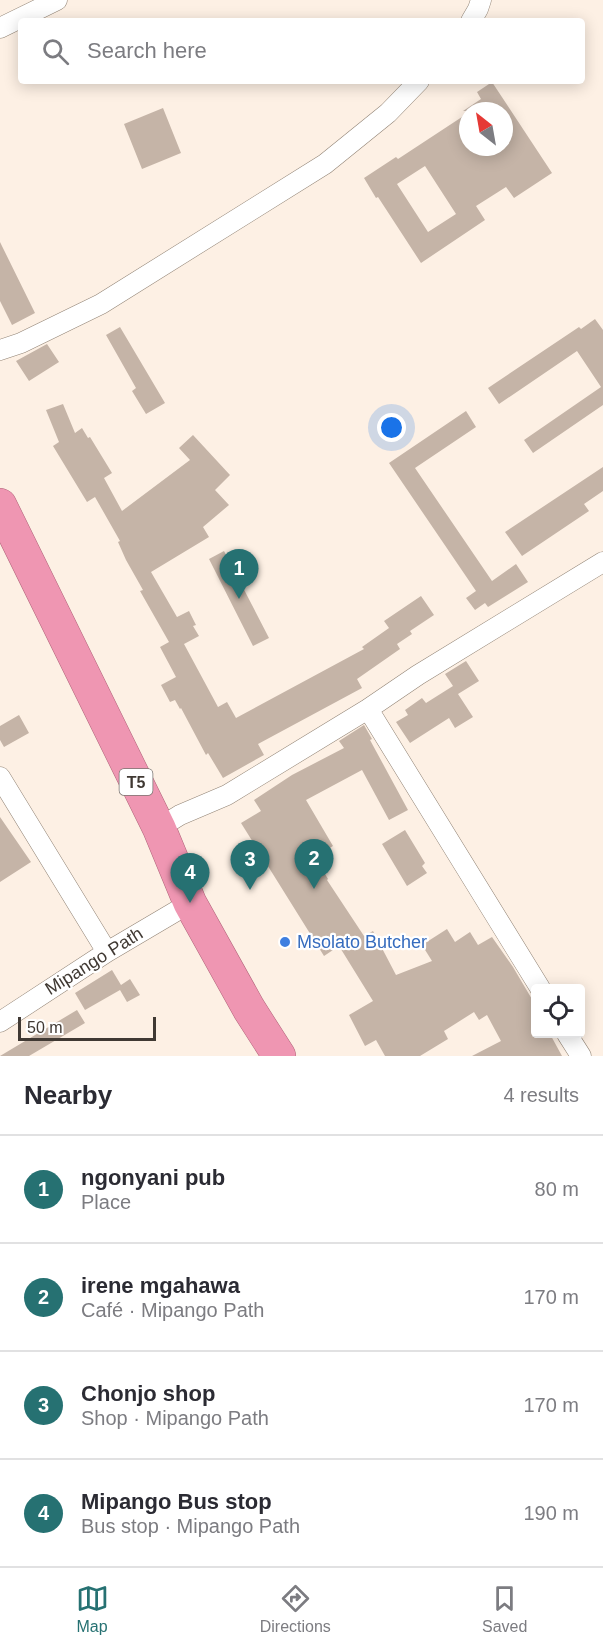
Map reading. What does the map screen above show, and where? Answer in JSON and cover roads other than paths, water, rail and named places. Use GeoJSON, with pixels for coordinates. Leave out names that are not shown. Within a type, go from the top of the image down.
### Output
{"type":"FeatureCollection","features":[{"type":"Feature","properties":{"kind":"highway","name":"T5"},"geometry":{"type":"LineString","coordinates":[[0,505],[159,828],[189,903],[249,1009],[279,1056]]}},
{"type":"Feature","properties":{"kind":"street"},"geometry":{"type":"LineString","coordinates":[[20,18],[57,0]]}},
{"type":"Feature","properties":{"kind":"street"},"geometry":{"type":"LineString","coordinates":[[473,18],[481,0]]}},
{"type":"Feature","properties":{"kind":"street"},"geometry":{"type":"LineString","coordinates":[[0,28],[18,19]]}},
{"type":"Feature","properties":{"kind":"street"},"geometry":{"type":"LineString","coordinates":[[0,350],[21,343],[101,304],[325,164],[388,113],[416,84]]}},
{"type":"Feature","properties":{"kind":"street"},"geometry":{"type":"LineString","coordinates":[[159,828],[180,815],[227,795],[603,562]]}},
{"type":"Feature","properties":{"kind":"street"},"geometry":{"type":"LineString","coordinates":[[368,709],[538,984]]}},
{"type":"Feature","properties":{"kind":"street"},"geometry":{"type":"LineString","coordinates":[[0,777],[107,952]]}},
{"type":"Feature","properties":{"kind":"street","name":"Mipango Path"},"geometry":{"type":"LineString","coordinates":[[0,1022],[107,952],[189,903]]}},
{"type":"Feature","properties":{"kind":"street"},"geometry":{"type":"LineString","coordinates":[[570,1038],[581,1056]]}},
{"type":"Feature","properties":{"kind":"place","name":"ngonyani pub"},"geometry":{"type":"Point","coordinates":[239,599]}},
{"type":"Feature","properties":{"kind":"place","name":"irene mgahawa"},"geometry":{"type":"Point","coordinates":[314,889]}},
{"type":"Feature","properties":{"kind":"place","name":"Chonjo shop"},"geometry":{"type":"Point","coordinates":[250,890]}},
{"type":"Feature","properties":{"kind":"place","name":"Mipango Bus stop"},"geometry":{"type":"Point","coordinates":[190,903]}},
{"type":"Feature","properties":{"kind":"place","name":"Msolato Butcher"},"geometry":{"type":"Point","coordinates":[285,942]}}]}
